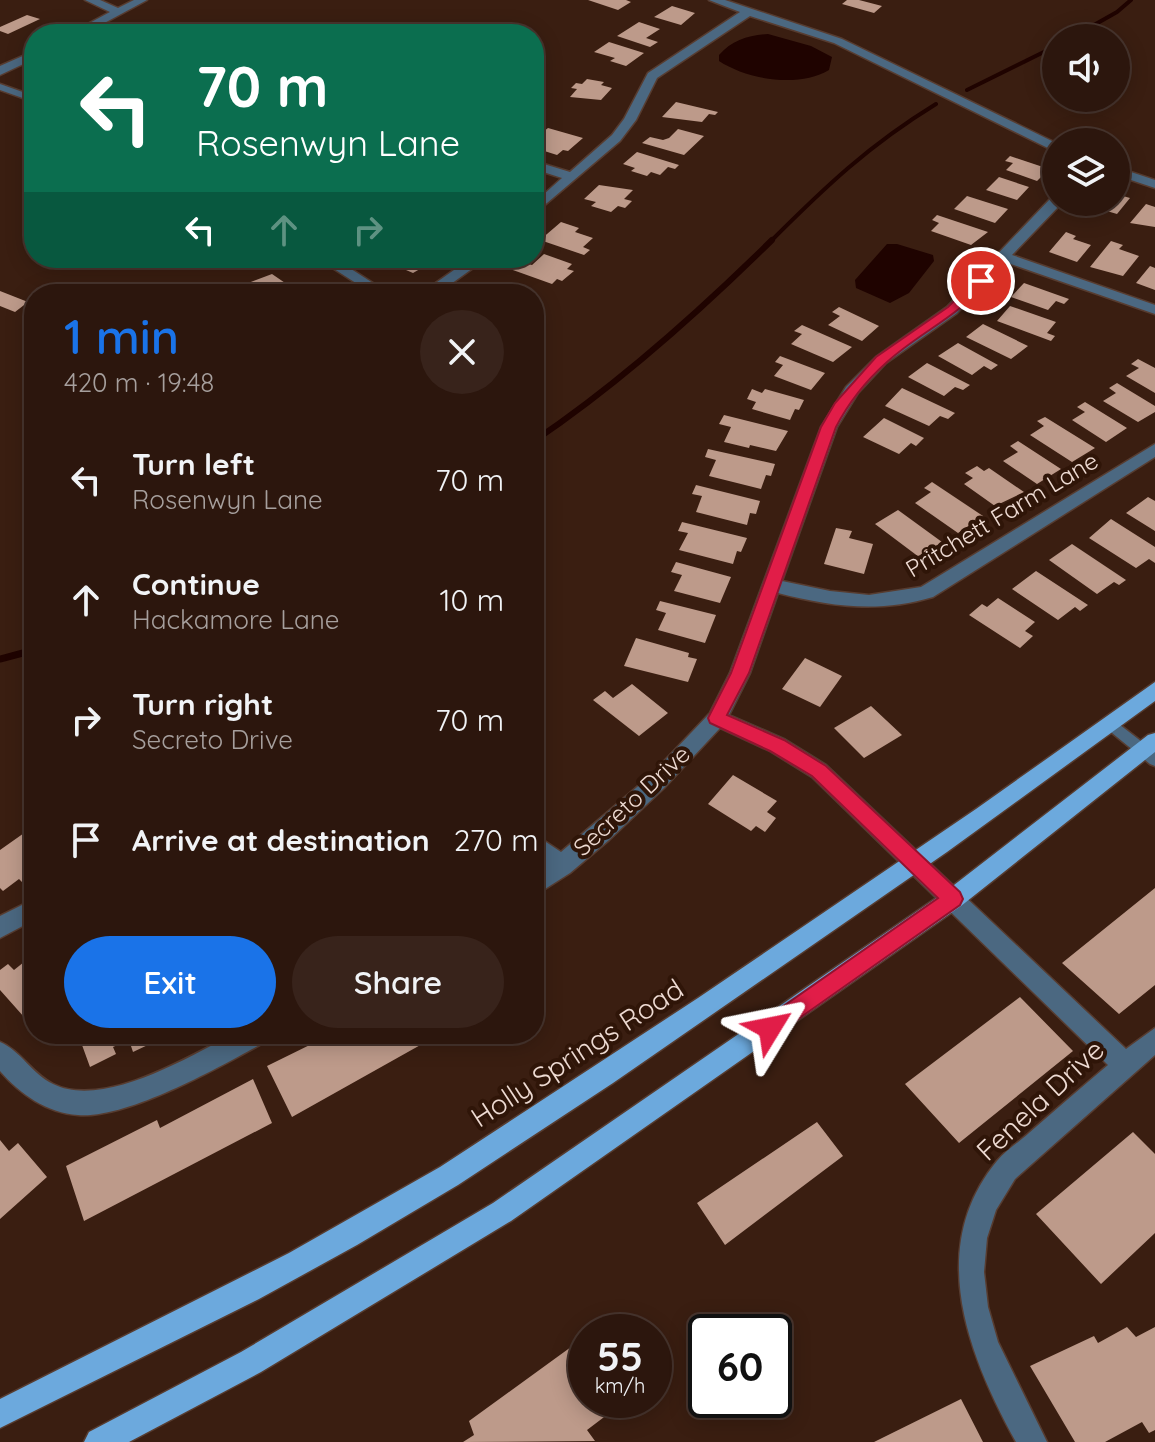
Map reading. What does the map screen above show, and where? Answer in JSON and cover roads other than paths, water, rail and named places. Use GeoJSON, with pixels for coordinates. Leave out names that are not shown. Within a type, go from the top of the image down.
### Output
{"type":"FeatureCollection","features":[{"type":"Feature","properties":{"kind":"main road","name":"Holly Springs Road"},"geometry":{"type":"LineString","coordinates":[[0,1414],[268,1279],[395,1208],[617,1066],[915,863],[1155,690]]}},
{"type":"Feature","properties":{"kind":"main road"},"geometry":{"type":"LineString","coordinates":[[99,1442],[251,1362],[502,1212],[953,899],[1151,751]]}},
{"type":"Feature","properties":{"kind":"street"},"geometry":{"type":"LineString","coordinates":[[90,0],[119,12]]}},
{"type":"Feature","properties":{"kind":"street"},"geometry":{"type":"LineString","coordinates":[[95,24],[142,0]]}},
{"type":"Feature","properties":{"kind":"street"},"geometry":{"type":"LineString","coordinates":[[714,0],[858,50],[1042,141]]}},
{"type":"Feature","properties":{"kind":"street"},"geometry":{"type":"LineString","coordinates":[[544,201],[623,129],[652,76],[750,11]]}},
{"type":"Feature","properties":{"kind":"street"},"geometry":{"type":"LineString","coordinates":[[0,71],[24,59]]}},
{"type":"Feature","properties":{"kind":"street"},"geometry":{"type":"LineString","coordinates":[[544,168],[572,177]]}},
{"type":"Feature","properties":{"kind":"street"},"geometry":{"type":"LineString","coordinates":[[1130,176],[1155,184]]}},
{"type":"Feature","properties":{"kind":"street","name":"Secreto Drive"},"geometry":{"type":"LineString","coordinates":[[544,879],[657,782],[717,718],[740,673],[829,427],[840,407],[874,366],[952,310],[1042,216]]}},
{"type":"Feature","properties":{"kind":"street"},"geometry":{"type":"LineString","coordinates":[[1004,257],[1155,310]]}},
{"type":"Feature","properties":{"kind":"street"},"geometry":{"type":"LineString","coordinates":[[340,268],[367,284]]}},
{"type":"Feature","properties":{"kind":"street"},"geometry":{"type":"LineString","coordinates":[[442,284],[465,268]]}},
{"type":"Feature","properties":{"kind":"street","name":"Pritchett Farm Lane"},"geometry":{"type":"LineString","coordinates":[[772,585],[857,602],[894,601],[927,592],[1155,449]]}},
{"type":"Feature","properties":{"kind":"street"},"geometry":{"type":"LineString","coordinates":[[717,718],[777,745],[819,771],[1124,1064]]}},
{"type":"Feature","properties":{"kind":"street"},"geometry":{"type":"LineString","coordinates":[[544,851],[562,866]]}},
{"type":"Feature","properties":{"kind":"street"},"geometry":{"type":"LineString","coordinates":[[0,928],[24,915]]}},
{"type":"Feature","properties":{"kind":"street","name":"Fenela Drive"},"geometry":{"type":"LineString","coordinates":[[1032,1442],[987,1355],[977,1319],[971,1274],[977,1221],[988,1192],[1006,1170],[1155,1039]]}},
{"type":"Feature","properties":{"kind":"street"},"geometry":{"type":"LineString","coordinates":[[0,1054],[23,1080],[42,1094],[65,1102],[108,1102],[148,1087],[236,1044]]}},
{"type":"Feature","properties":{"kind":"lane"},"geometry":{"type":"LineString","coordinates":[[0,87],[24,95]]}},
{"type":"Feature","properties":{"kind":"lane"},"geometry":{"type":"LineString","coordinates":[[1111,724],[1151,751]]}},
{"type":"Feature","properties":{"kind":"waterway"},"geometry":{"type":"LineString","coordinates":[[1096,24],[1131,0]]}},
{"type":"Feature","properties":{"kind":"waterway"},"geometry":{"type":"LineString","coordinates":[[967,90],[1042,53]]}},
{"type":"Feature","properties":{"kind":"waterway"},"geometry":{"type":"LineString","coordinates":[[770,242],[848,168],[936,104]]}},
{"type":"Feature","properties":{"kind":"waterway"},"geometry":{"type":"LineString","coordinates":[[544,434],[658,346],[772,240]]}},
{"type":"Feature","properties":{"kind":"waterway"},"geometry":{"type":"LineString","coordinates":[[0,659],[24,653]]}}]}
